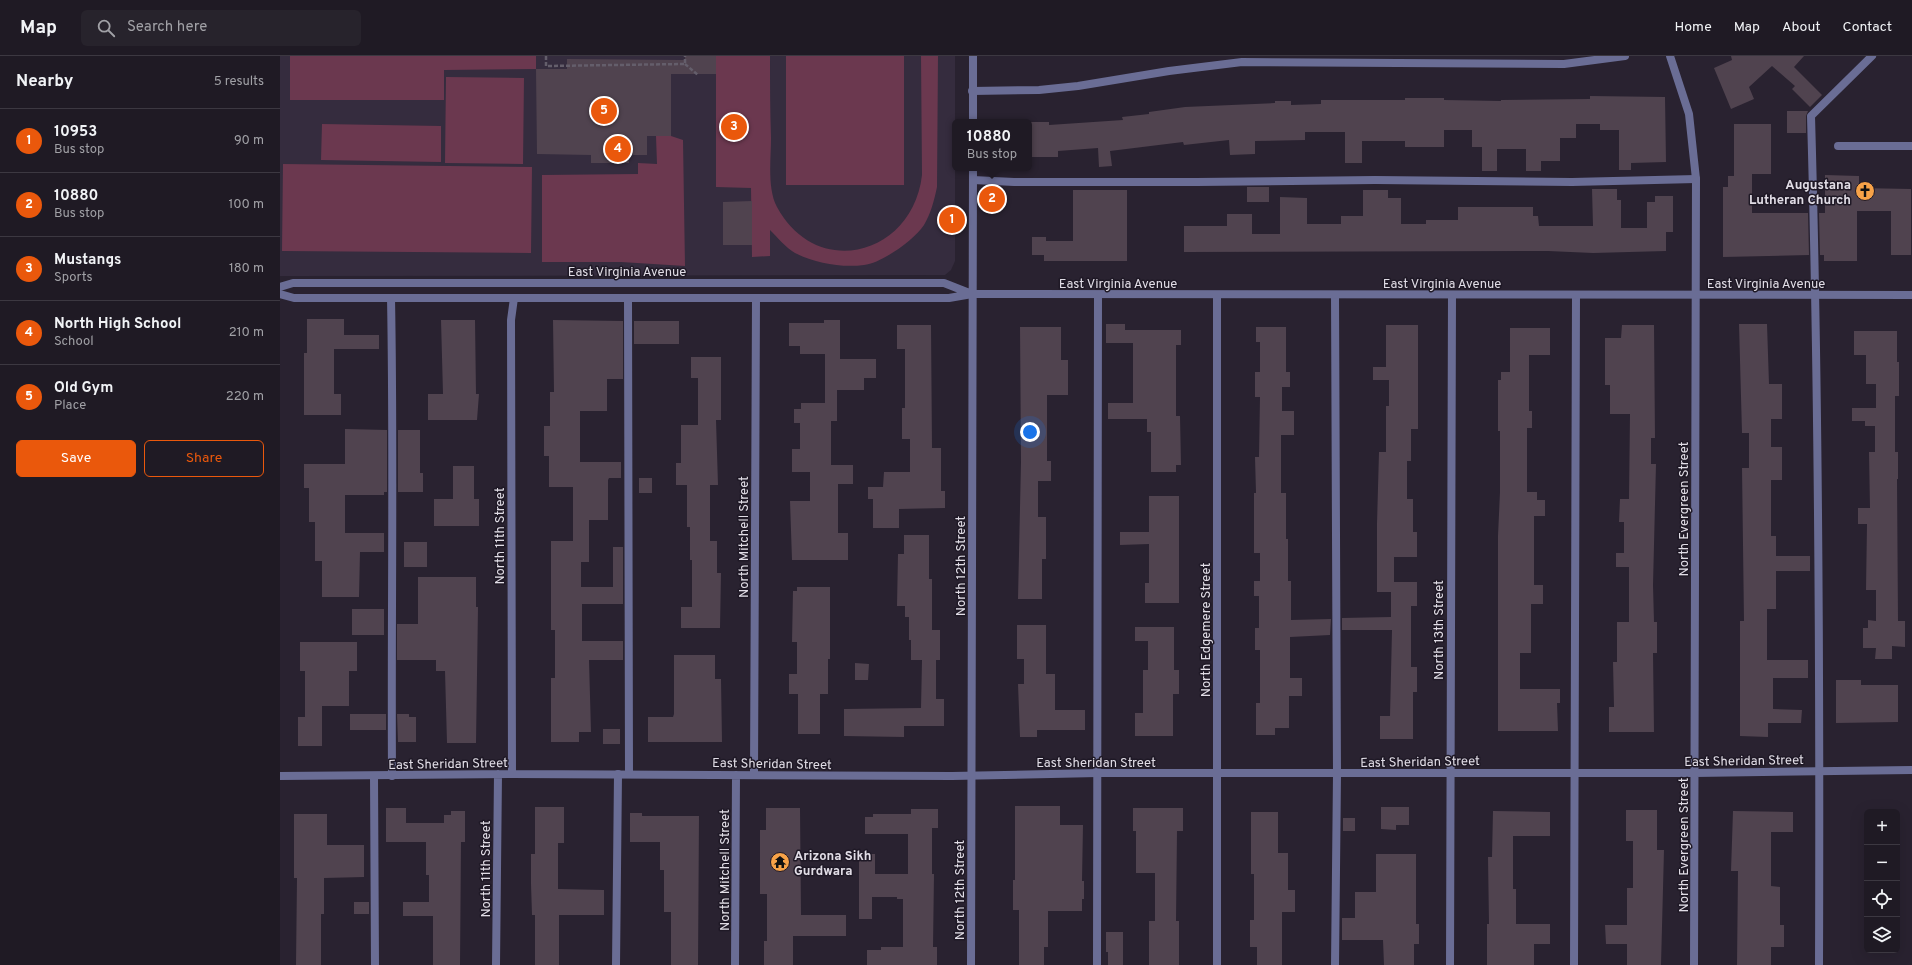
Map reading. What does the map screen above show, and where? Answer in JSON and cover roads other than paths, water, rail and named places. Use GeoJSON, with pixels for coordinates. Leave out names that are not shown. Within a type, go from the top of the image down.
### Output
{"type":"FeatureCollection","features":[{"type":"Feature","properties":{"kind":"street"},"geometry":{"type":"LineString","coordinates":[[972,119],[973,56]]}},
{"type":"Feature","properties":{"kind":"street"},"geometry":{"type":"LineString","coordinates":[[972,91],[1039,90],[1070,87],[1169,71],[1242,62],[1564,64],[1625,56]]}},
{"type":"Feature","properties":{"kind":"street","name":"North Evergreen Street"},"geometry":{"type":"LineString","coordinates":[[1670,56],[1689,114],[1696,179],[1694,965]]}},
{"type":"Feature","properties":{"kind":"street"},"geometry":{"type":"LineString","coordinates":[[1819,965],[1820,771],[1816,295],[1811,116],[1872,56]]}},
{"type":"Feature","properties":{"kind":"street"},"geometry":{"type":"LineString","coordinates":[[1838,146],[1912,146]]}},
{"type":"Feature","properties":{"kind":"street","name":"North 12th Street"},"geometry":{"type":"LineString","coordinates":[[971,965],[973,171]]}},
{"type":"Feature","properties":{"kind":"street"},"geometry":{"type":"LineString","coordinates":[[973,180],[1014,182],[1376,180],[1572,182],[1696,179]]}},
{"type":"Feature","properties":{"kind":"street","name":"East Virginia Avenue"},"geometry":{"type":"LineString","coordinates":[[280,286],[293,283],[944,283],[972,294]]}},
{"type":"Feature","properties":{"kind":"street","name":"East Virginia Avenue"},"geometry":{"type":"LineString","coordinates":[[280,294],[294,298],[628,299],[949,298],[972,294],[1335,296],[1912,295]]}},
{"type":"Feature","properties":{"kind":"street"},"geometry":{"type":"LineString","coordinates":[[1097,965],[1098,295]]}},
{"type":"Feature","properties":{"kind":"street","name":"North Edgemere Street"},"geometry":{"type":"LineString","coordinates":[[1217,295],[1217,965]]}},
{"type":"Feature","properties":{"kind":"street"},"geometry":{"type":"LineString","coordinates":[[1335,296],[1337,774],[1335,965]]}},
{"type":"Feature","properties":{"kind":"street","name":"North 13th Street"},"geometry":{"type":"LineString","coordinates":[[1450,965],[1452,296]]}},
{"type":"Feature","properties":{"kind":"street"},"geometry":{"type":"LineString","coordinates":[[1574,965],[1576,296]]}},
{"type":"Feature","properties":{"kind":"street"},"geometry":{"type":"LineString","coordinates":[[391,298],[393,453],[391,612],[392,776]]}},
{"type":"Feature","properties":{"kind":"street","name":"North 11th Street"},"geometry":{"type":"LineString","coordinates":[[512,774],[511,320],[514,298]]}},
{"type":"Feature","properties":{"kind":"street"},"geometry":{"type":"LineString","coordinates":[[628,299],[629,774]]}},
{"type":"Feature","properties":{"kind":"street","name":"North Mitchell Street"},"geometry":{"type":"LineString","coordinates":[[754,775],[756,299]]}},
{"type":"Feature","properties":{"kind":"street","name":"East Sheridan Street"},"geometry":{"type":"LineString","coordinates":[[280,776],[498,774],[972,775],[1337,774],[1450,772],[1695,773],[1912,770]]}},
{"type":"Feature","properties":{"kind":"street","name":"North 11th Street"},"geometry":{"type":"LineString","coordinates":[[496,965],[498,774]]}},
{"type":"Feature","properties":{"kind":"street"},"geometry":{"type":"LineString","coordinates":[[616,965],[618,774]]}},
{"type":"Feature","properties":{"kind":"street","name":"North Mitchell Street"},"geometry":{"type":"LineString","coordinates":[[735,965],[736,774]]}},
{"type":"Feature","properties":{"kind":"street"},"geometry":{"type":"LineString","coordinates":[[374,776],[374,965]]}},
{"type":"Feature","properties":{"kind":"place","name":"Old Gym"},"geometry":{"type":"Point","coordinates":[604,111]}},
{"type":"Feature","properties":{"kind":"place","name":"Mustangs"},"geometry":{"type":"Point","coordinates":[734,127]}},
{"type":"Feature","properties":{"kind":"place","name":"North High School"},"geometry":{"type":"Point","coordinates":[618,149]}},
{"type":"Feature","properties":{"kind":"place","name":"Augustana Lutheran Church"},"geometry":{"type":"Point","coordinates":[1865,191]}},
{"type":"Feature","properties":{"kind":"place","name":"10880"},"geometry":{"type":"Point","coordinates":[992,199]}},
{"type":"Feature","properties":{"kind":"place","name":"10953"},"geometry":{"type":"Point","coordinates":[952,220]}},
{"type":"Feature","properties":{"kind":"place","name":"Arizona Sikh Gurdwara"},"geometry":{"type":"Point","coordinates":[780,862]}}]}
